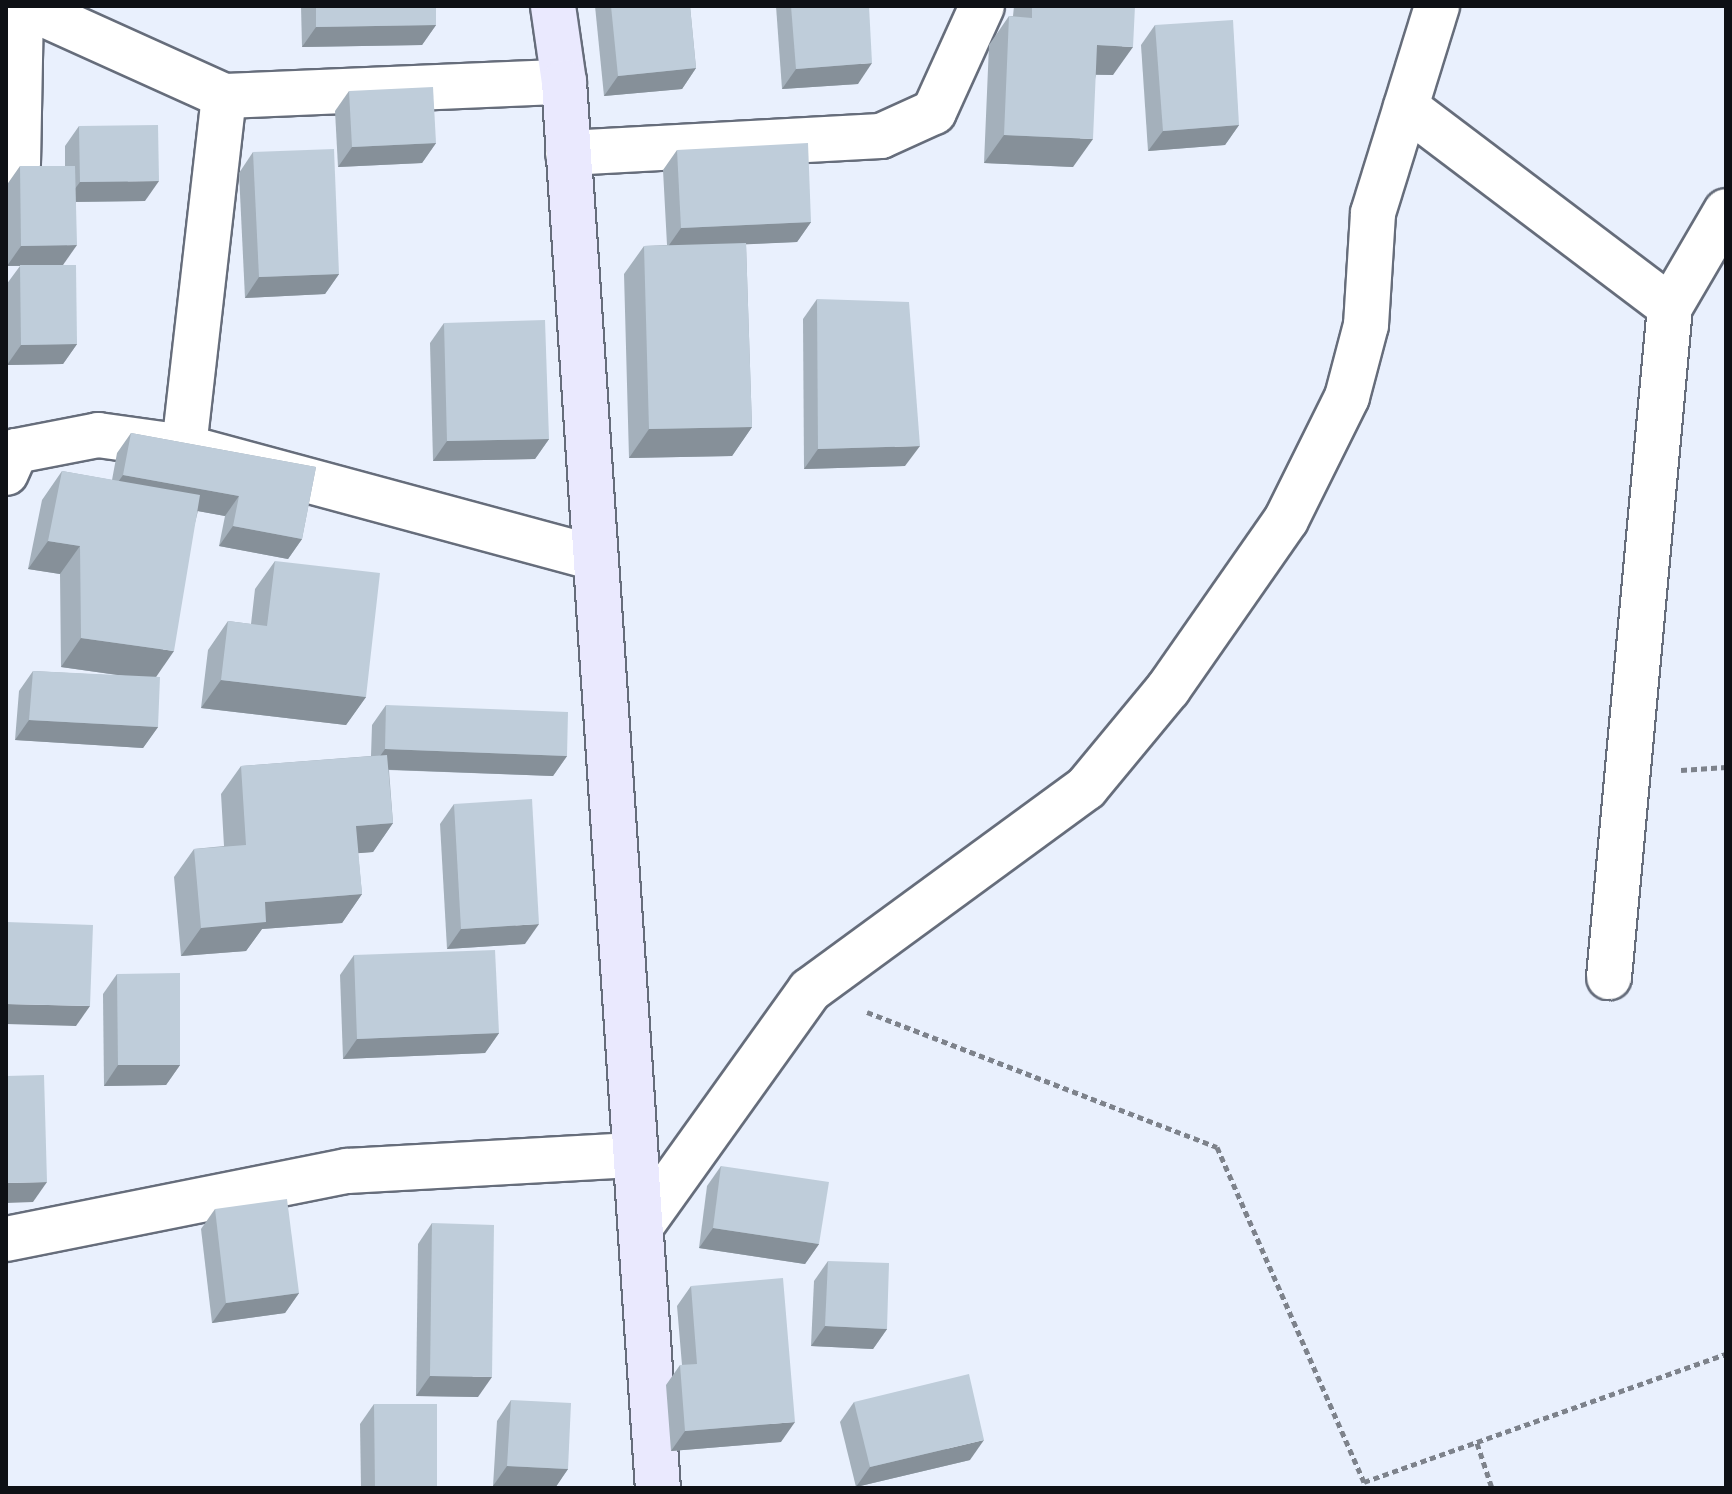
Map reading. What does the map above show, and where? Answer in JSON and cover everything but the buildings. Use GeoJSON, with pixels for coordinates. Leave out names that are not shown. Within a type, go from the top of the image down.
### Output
{"type":"FeatureCollection","features":[{"type":"Feature","properties":{"kind":"street"},"geometry":{"type":"LineString","coordinates":[[18,164],[23,6],[224,96],[564,82]]}},
{"type":"Feature","properties":{"kind":"street"},"geometry":{"type":"LineString","coordinates":[[553,6],[564,82],[592,557],[658,1488]]}},
{"type":"Feature","properties":{"kind":"street"},"geometry":{"type":"LineString","coordinates":[[568,153],[881,136],[934,112],[982,6]]}},
{"type":"Feature","properties":{"kind":"street"},"geometry":{"type":"LineString","coordinates":[[641,1226],[810,990],[1086,788],[1168,689],[1286,520],[1347,397],[1366,325],[1373,213],[1437,6]]}},
{"type":"Feature","properties":{"kind":"street"},"geometry":{"type":"LineString","coordinates":[[184,447],[224,96]]}},
{"type":"Feature","properties":{"kind":"street"},"geometry":{"type":"LineString","coordinates":[[1406,107],[1670,307]]}},
{"type":"Feature","properties":{"kind":"street"},"geometry":{"type":"LineString","coordinates":[[1609,977],[1670,307],[1726,211]]}},
{"type":"Feature","properties":{"kind":"street"},"geometry":{"type":"LineString","coordinates":[[6,473],[16,451],[98,435],[184,447],[592,557]]}},
{"type":"Feature","properties":{"kind":"street"},"geometry":{"type":"LineString","coordinates":[[6,1239],[347,1171],[633,1155]]}},
{"type":"Feature","properties":{"kind":"path"},"geometry":{"type":"LineString","coordinates":[[810,990],[1217,1147],[1364,1482],[1726,1354]]}},
{"type":"Feature","properties":{"kind":"path"},"geometry":{"type":"LineString","coordinates":[[1477,1443],[1492,1488]]}}]}
